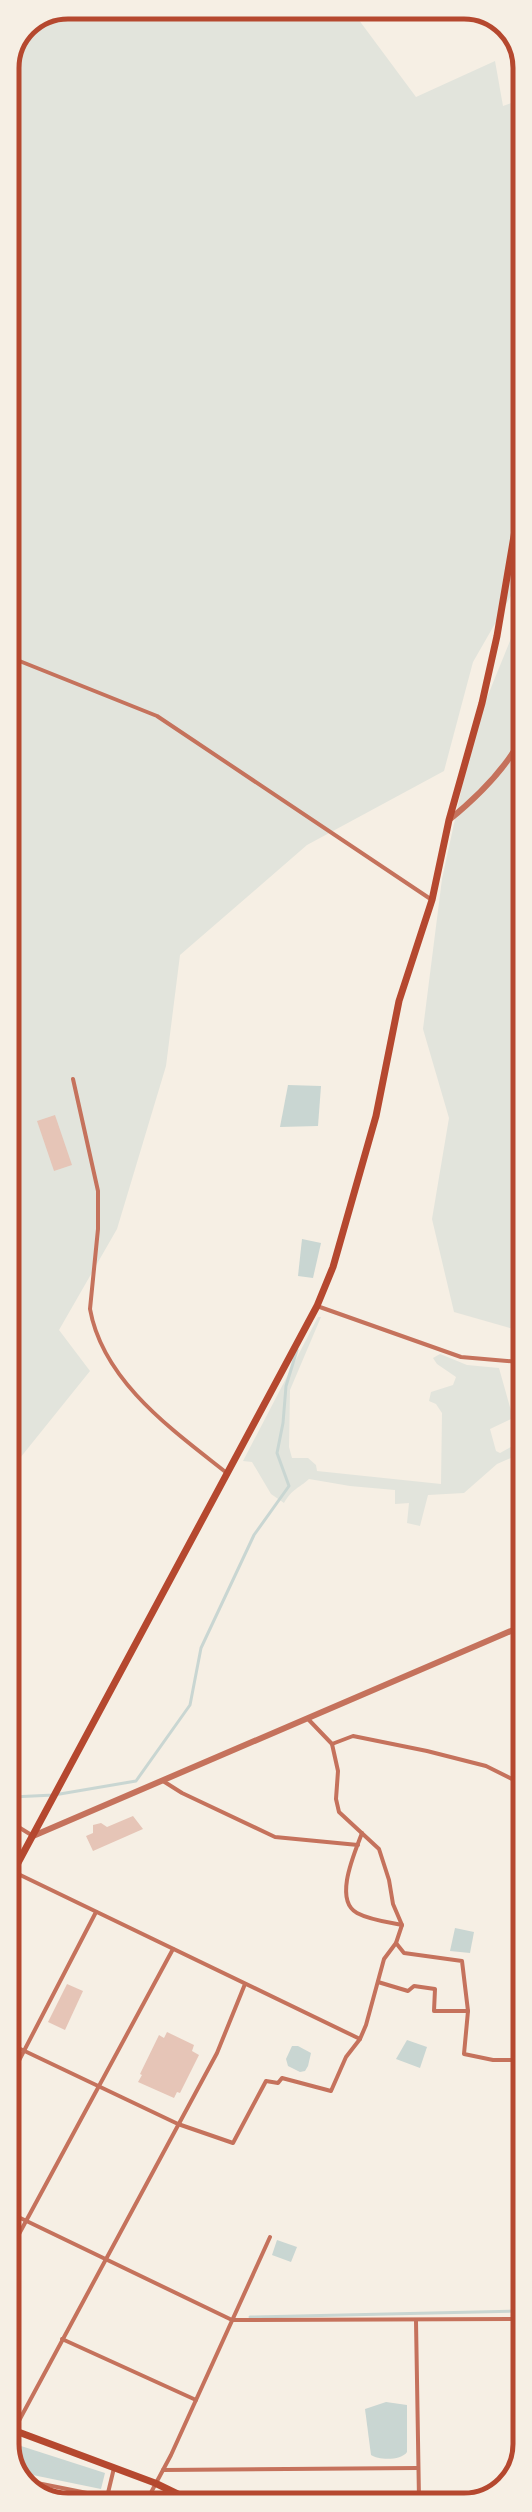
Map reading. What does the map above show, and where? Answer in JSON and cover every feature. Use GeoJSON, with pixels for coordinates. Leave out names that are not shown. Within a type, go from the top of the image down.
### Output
{"type":"FeatureCollection","features":[{"type":"Feature","properties":{"kind":"main road"},"geometry":{"type":"LineString","coordinates":[[19,1862],[317,1306],[338,1252],[376,1116],[399,1001],[432,900],[449,820],[482,703],[497,636],[513,542]]}},
{"type":"Feature","properties":{"kind":"main road"},"geometry":{"type":"LineString","coordinates":[[19,2432],[156,2483],[176,2493]]}},
{"type":"Feature","properties":{"kind":"street"},"geometry":{"type":"LineString","coordinates":[[19,661],[157,716],[432,900]]}},
{"type":"Feature","properties":{"kind":"street"},"geometry":{"type":"LineString","coordinates":[[449,820],[481,790],[513,753]]}},
{"type":"Feature","properties":{"kind":"street"},"geometry":{"type":"LineString","coordinates":[[73,1080],[98,1191],[98,1229],[90,1309],[92,1320],[103,1346],[122,1377],[153,1414],[228,1474]]}},
{"type":"Feature","properties":{"kind":"street"},"geometry":{"type":"LineString","coordinates":[[317,1306],[461,1357],[513,1361]]}},
{"type":"Feature","properties":{"kind":"street"},"geometry":{"type":"LineString","coordinates":[[19,1827],[33,1836],[513,1630]]}},
{"type":"Feature","properties":{"kind":"street"},"geometry":{"type":"LineString","coordinates":[[19,2048],[178,2124],[233,2144],[266,2081],[278,2083],[282,2078],[331,2091],[346,2057],[360,2040],[384,1959],[396,1943],[402,1925],[393,1904],[389,1880],[379,1849],[339,1812],[336,1799],[338,1771],[332,1744],[308,1719]]}},
{"type":"Feature","properties":{"kind":"street"},"geometry":{"type":"LineString","coordinates":[[332,1744],[353,1736],[427,1751],[486,1766],[513,1780]]}},
{"type":"Feature","properties":{"kind":"street"},"geometry":{"type":"LineString","coordinates":[[163,1781],[275,1837],[286,1840],[358,1845]]}},
{"type":"Feature","properties":{"kind":"street"},"geometry":{"type":"LineString","coordinates":[[362,1833],[346,1885],[348,1904],[356,1912],[402,1925]]}},
{"type":"Feature","properties":{"kind":"street"},"geometry":{"type":"LineString","coordinates":[[19,1876],[360,2040]]}},
{"type":"Feature","properties":{"kind":"street"},"geometry":{"type":"LineString","coordinates":[[19,2062],[96,1912]]}},
{"type":"Feature","properties":{"kind":"street"},"geometry":{"type":"LineString","coordinates":[[396,1943],[404,1953],[462,1961],[468,2011],[464,2054],[493,2060],[513,2060]]}},
{"type":"Feature","properties":{"kind":"street"},"geometry":{"type":"LineString","coordinates":[[19,2234],[100,2087],[173,1949]]}},
{"type":"Feature","properties":{"kind":"street"},"geometry":{"type":"LineString","coordinates":[[378,1982],[408,1991],[414,1986],[435,1989],[434,2011],[468,2011]]}},
{"type":"Feature","properties":{"kind":"street"},"geometry":{"type":"LineString","coordinates":[[19,2419],[217,2053],[246,1984]]}},
{"type":"Feature","properties":{"kind":"street"},"geometry":{"type":"LineString","coordinates":[[19,2218],[232,2320],[416,2321],[513,2319]]}},
{"type":"Feature","properties":{"kind":"street"},"geometry":{"type":"LineString","coordinates":[[151,2493],[196,2400],[270,2237]]}},
{"type":"Feature","properties":{"kind":"street"},"geometry":{"type":"LineString","coordinates":[[416,2321],[419,2493]]}},
{"type":"Feature","properties":{"kind":"street"},"geometry":{"type":"LineString","coordinates":[[62,2339],[196,2400]]}},
{"type":"Feature","properties":{"kind":"street"},"geometry":{"type":"LineString","coordinates":[[108,2493],[114,2468]]}},
{"type":"Feature","properties":{"kind":"street"},"geometry":{"type":"LineString","coordinates":[[162,2470],[418,2468]]}},
{"type":"Feature","properties":{"kind":"street"},"geometry":{"type":"LineString","coordinates":[[40,2483],[87,2493]]}},
{"type":"Feature","properties":{"kind":"shaded area"},"geometry":{"type":"Polygon","coordinates":[[[358,19],[416,97],[495,61],[503,106],[513,102],[513,592],[473,662],[444,771],[307,845],[180,955],[166,1066],[117,1229],[59,1330],[90,1371],[19,1459],[20,59],[27,41],[33,33],[49,23],[59,20],[358,19]]]}},
{"type":"Feature","properties":{"kind":"shaded area"},"geometry":{"type":"Polygon","coordinates":[[[513,632],[513,1329],[454,1312],[432,1219],[449,1118],[423,1029],[442,879],[475,727],[513,632]]]}},
{"type":"Feature","properties":{"kind":"shaded area"},"geometry":{"type":"Polygon","coordinates":[[[288,1085],[321,1086],[318,1126],[280,1127],[288,1085]]]}},
{"type":"Feature","properties":{"kind":"shaded area"},"geometry":{"type":"Polygon","coordinates":[[[302,1239],[321,1243],[313,1278],[298,1276],[302,1239]]]}},
{"type":"Feature","properties":{"kind":"shaded area"},"geometry":{"type":"Polygon","coordinates":[[[318,1317],[321,1317],[290,1390],[289,1447],[292,1458],[308,1458],[316,1465],[317,1471],[441,1484],[442,1413],[436,1404],[429,1401],[431,1392],[453,1385],[456,1377],[437,1364],[433,1358],[440,1354],[467,1365],[499,1368],[513,1418],[490,1429],[496,1451],[500,1453],[513,1446],[513,1457],[497,1464],[464,1493],[428,1495],[420,1526],[407,1523],[409,1503],[395,1504],[395,1490],[350,1486],[309,1479],[293,1491],[284,1503],[271,1494],[252,1462],[243,1461],[318,1317]]]}},
{"type":"Feature","properties":{"kind":"shaded area"},"geometry":{"type":"Polygon","coordinates":[[[455,1928],[474,1932],[470,1953],[450,1951],[455,1928]]]}},
{"type":"Feature","properties":{"kind":"shaded area"},"geometry":{"type":"Polygon","coordinates":[[[407,2040],[427,2047],[420,2068],[396,2059],[407,2040]]]}},
{"type":"Feature","properties":{"kind":"shaded area"},"geometry":{"type":"Polygon","coordinates":[[[292,2046],[298,2046],[311,2053],[308,2066],[305,2071],[300,2072],[288,2066],[286,2059],[292,2046]]]}},
{"type":"Feature","properties":{"kind":"shaded area"},"geometry":{"type":"Polygon","coordinates":[[[277,2240],[297,2247],[291,2262],[272,2255],[277,2240]]]}},
{"type":"Feature","properties":{"kind":"shaded area"},"geometry":{"type":"Polygon","coordinates":[[[386,2402],[407,2405],[407,2452],[400,2457],[389,2459],[374,2457],[371,2455],[365,2409],[386,2402]]]}},
{"type":"Feature","properties":{"kind":"shaded area"},"geometry":{"type":"Polygon","coordinates":[[[21,2446],[105,2473],[101,2489],[29,2474],[24,2465],[19,2451],[21,2446]]]}},
{"type":"Feature","properties":{"kind":"building"},"geometry":{"type":"Polygon","coordinates":[[[55,1115],[72,1165],[54,1171],[37,1121],[55,1115]]]}},
{"type":"Feature","properties":{"kind":"building"},"geometry":{"type":"Polygon","coordinates":[[[133,1816],[143,1829],[93,1851],[86,1836],[93,1833],[93,1825],[101,1823],[107,1827],[133,1816]]]}},
{"type":"Feature","properties":{"kind":"building"},"geometry":{"type":"Polygon","coordinates":[[[67,1984],[83,1991],[65,2030],[48,2022],[67,1984]]]}},
{"type":"Feature","properties":{"kind":"building"},"geometry":{"type":"Polygon","coordinates":[[[167,2032],[194,2045],[192,2051],[199,2055],[180,2093],[177,2092],[174,2098],[138,2082],[142,2075],[140,2074],[159,2035],[164,2038],[167,2032]]]}},
{"type":"Feature","properties":{"kind":"waterway"},"geometry":{"type":"LineString","coordinates":[[19,1797],[54,1795],[136,1781],[190,1705],[201,1648],[254,1535],[289,1486],[277,1453],[283,1423],[286,1386],[297,1350]]}},
{"type":"Feature","properties":{"kind":"waterway"},"geometry":{"type":"LineString","coordinates":[[250,2317],[513,2311]]}}]}
